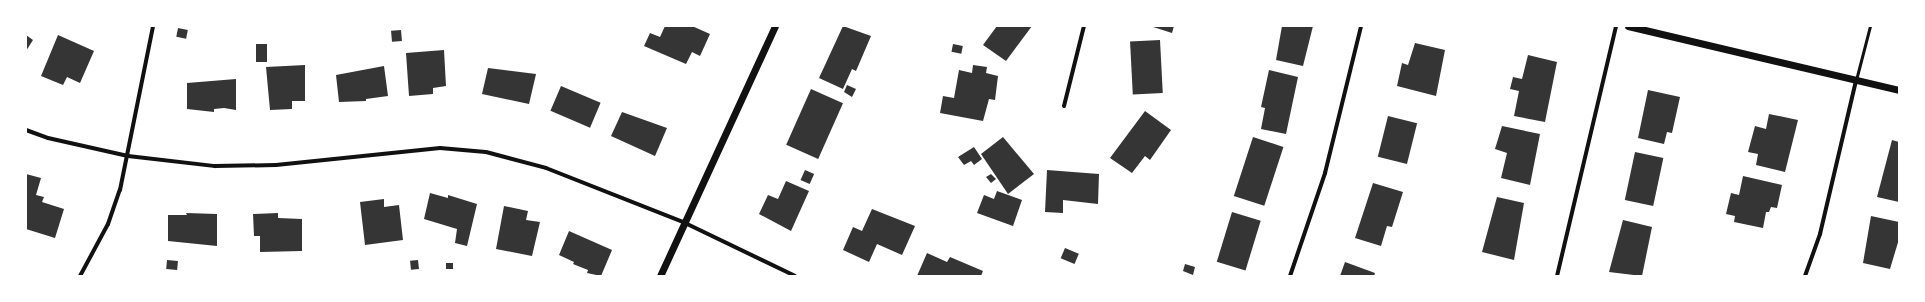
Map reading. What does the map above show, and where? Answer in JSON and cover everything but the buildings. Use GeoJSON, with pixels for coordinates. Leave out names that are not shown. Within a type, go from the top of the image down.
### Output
{"type":"FeatureCollection","features":[{"type":"Feature","properties":{"kind":"street"},"geometry":{"type":"LineString","coordinates":[[80,276],[108,224],[120,190],[153,26]]}},
{"type":"Feature","properties":{"kind":"street"},"geometry":{"type":"LineString","coordinates":[[660,276],[683,222],[775,26]]}},
{"type":"Feature","properties":{"kind":"street"},"geometry":{"type":"LineString","coordinates":[[1064,106],[1084,26]]}},
{"type":"Feature","properties":{"kind":"street"},"geometry":{"type":"LineString","coordinates":[[1290,276],[1325,173],[1361,26]]}},
{"type":"Feature","properties":{"kind":"street"},"geometry":{"type":"LineString","coordinates":[[1557,276],[1616,26]]}},
{"type":"Feature","properties":{"kind":"street"},"geometry":{"type":"LineString","coordinates":[[1628,26],[1899,90]]}},
{"type":"Feature","properties":{"kind":"street"},"geometry":{"type":"LineString","coordinates":[[1805,276],[1820,234],[1856,80]]}},
{"type":"Feature","properties":{"kind":"street"},"geometry":{"type":"LineString","coordinates":[[26,130],[48,138],[128,156],[215,166],[276,165],[440,148],[486,152],[546,168],[683,222],[795,276]]}},
{"type":"Feature","properties":{"kind":"lane"},"geometry":{"type":"LineString","coordinates":[[1856,80],[1870,26]]}}]}
